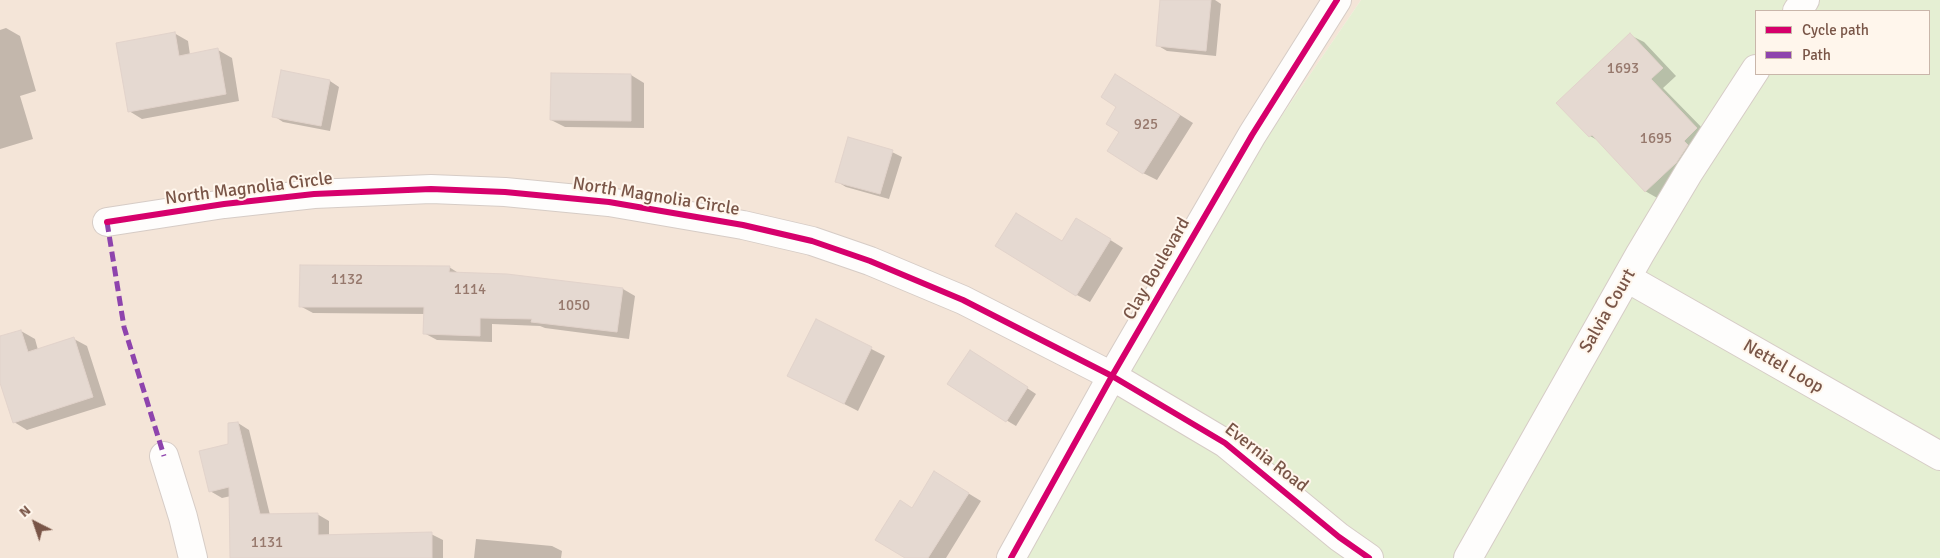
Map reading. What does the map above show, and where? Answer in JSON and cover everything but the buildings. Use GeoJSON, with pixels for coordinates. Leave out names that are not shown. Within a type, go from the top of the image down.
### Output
{"type":"FeatureCollection","features":[{"type":"Feature","properties":{"kind":"street","name":"Clay Boulevard"},"geometry":{"type":"LineString","coordinates":[[1012,558],[1112,376],[1252,135],[1336,0]]}},
{"type":"Feature","properties":{"kind":"street","name":"Salvia Court"},"geometry":{"type":"LineString","coordinates":[[1468,558],[1689,172],[1755,71]]}},
{"type":"Feature","properties":{"kind":"street","name":"North Magnolia Circle"},"geometry":{"type":"LineString","coordinates":[[107,222],[224,204],[314,194],[431,189],[505,192],[609,202],[743,225],[812,241],[862,258],[963,300],[1112,376]]}},
{"type":"Feature","properties":{"kind":"street","name":"Nettel Loop"},"geometry":{"type":"LineString","coordinates":[[1627,278],[1940,456]]}},
{"type":"Feature","properties":{"kind":"street","name":"Evernia Road"},"geometry":{"type":"LineString","coordinates":[[1112,376],[1225,443],[1339,537],[1369,558]]}},
{"type":"Feature","properties":{"kind":"street"},"geometry":{"type":"LineString","coordinates":[[164,456],[183,517],[193,558]]}},
{"type":"Feature","properties":{"kind":"shaded area"},"geometry":{"type":"Polygon","coordinates":[[[0,0],[1361,0],[1211,219],[1016,558],[0,558],[0,0]]]}},
{"type":"Feature","properties":{"kind":"green space"},"geometry":{"type":"Polygon","coordinates":[[[1361,0],[1940,0],[1940,558],[1016,558],[1211,219],[1361,0]]]}},
{"type":"Feature","properties":{"kind":"marked path"},"geometry":{"type":"LineString","coordinates":[[107,222],[124,327],[164,456]]}},
{"type":"Feature","properties":{"kind":"cycle path"},"geometry":{"type":"LineString","coordinates":[[1011,558],[1112,376],[1252,135],[1337,0]]}},
{"type":"Feature","properties":{"kind":"cycle path"},"geometry":{"type":"LineString","coordinates":[[107,222],[224,204],[314,194],[431,189],[505,192],[609,202],[743,225],[812,241],[870,261],[963,300],[1112,376],[1225,443],[1339,537],[1369,558]]}}]}
